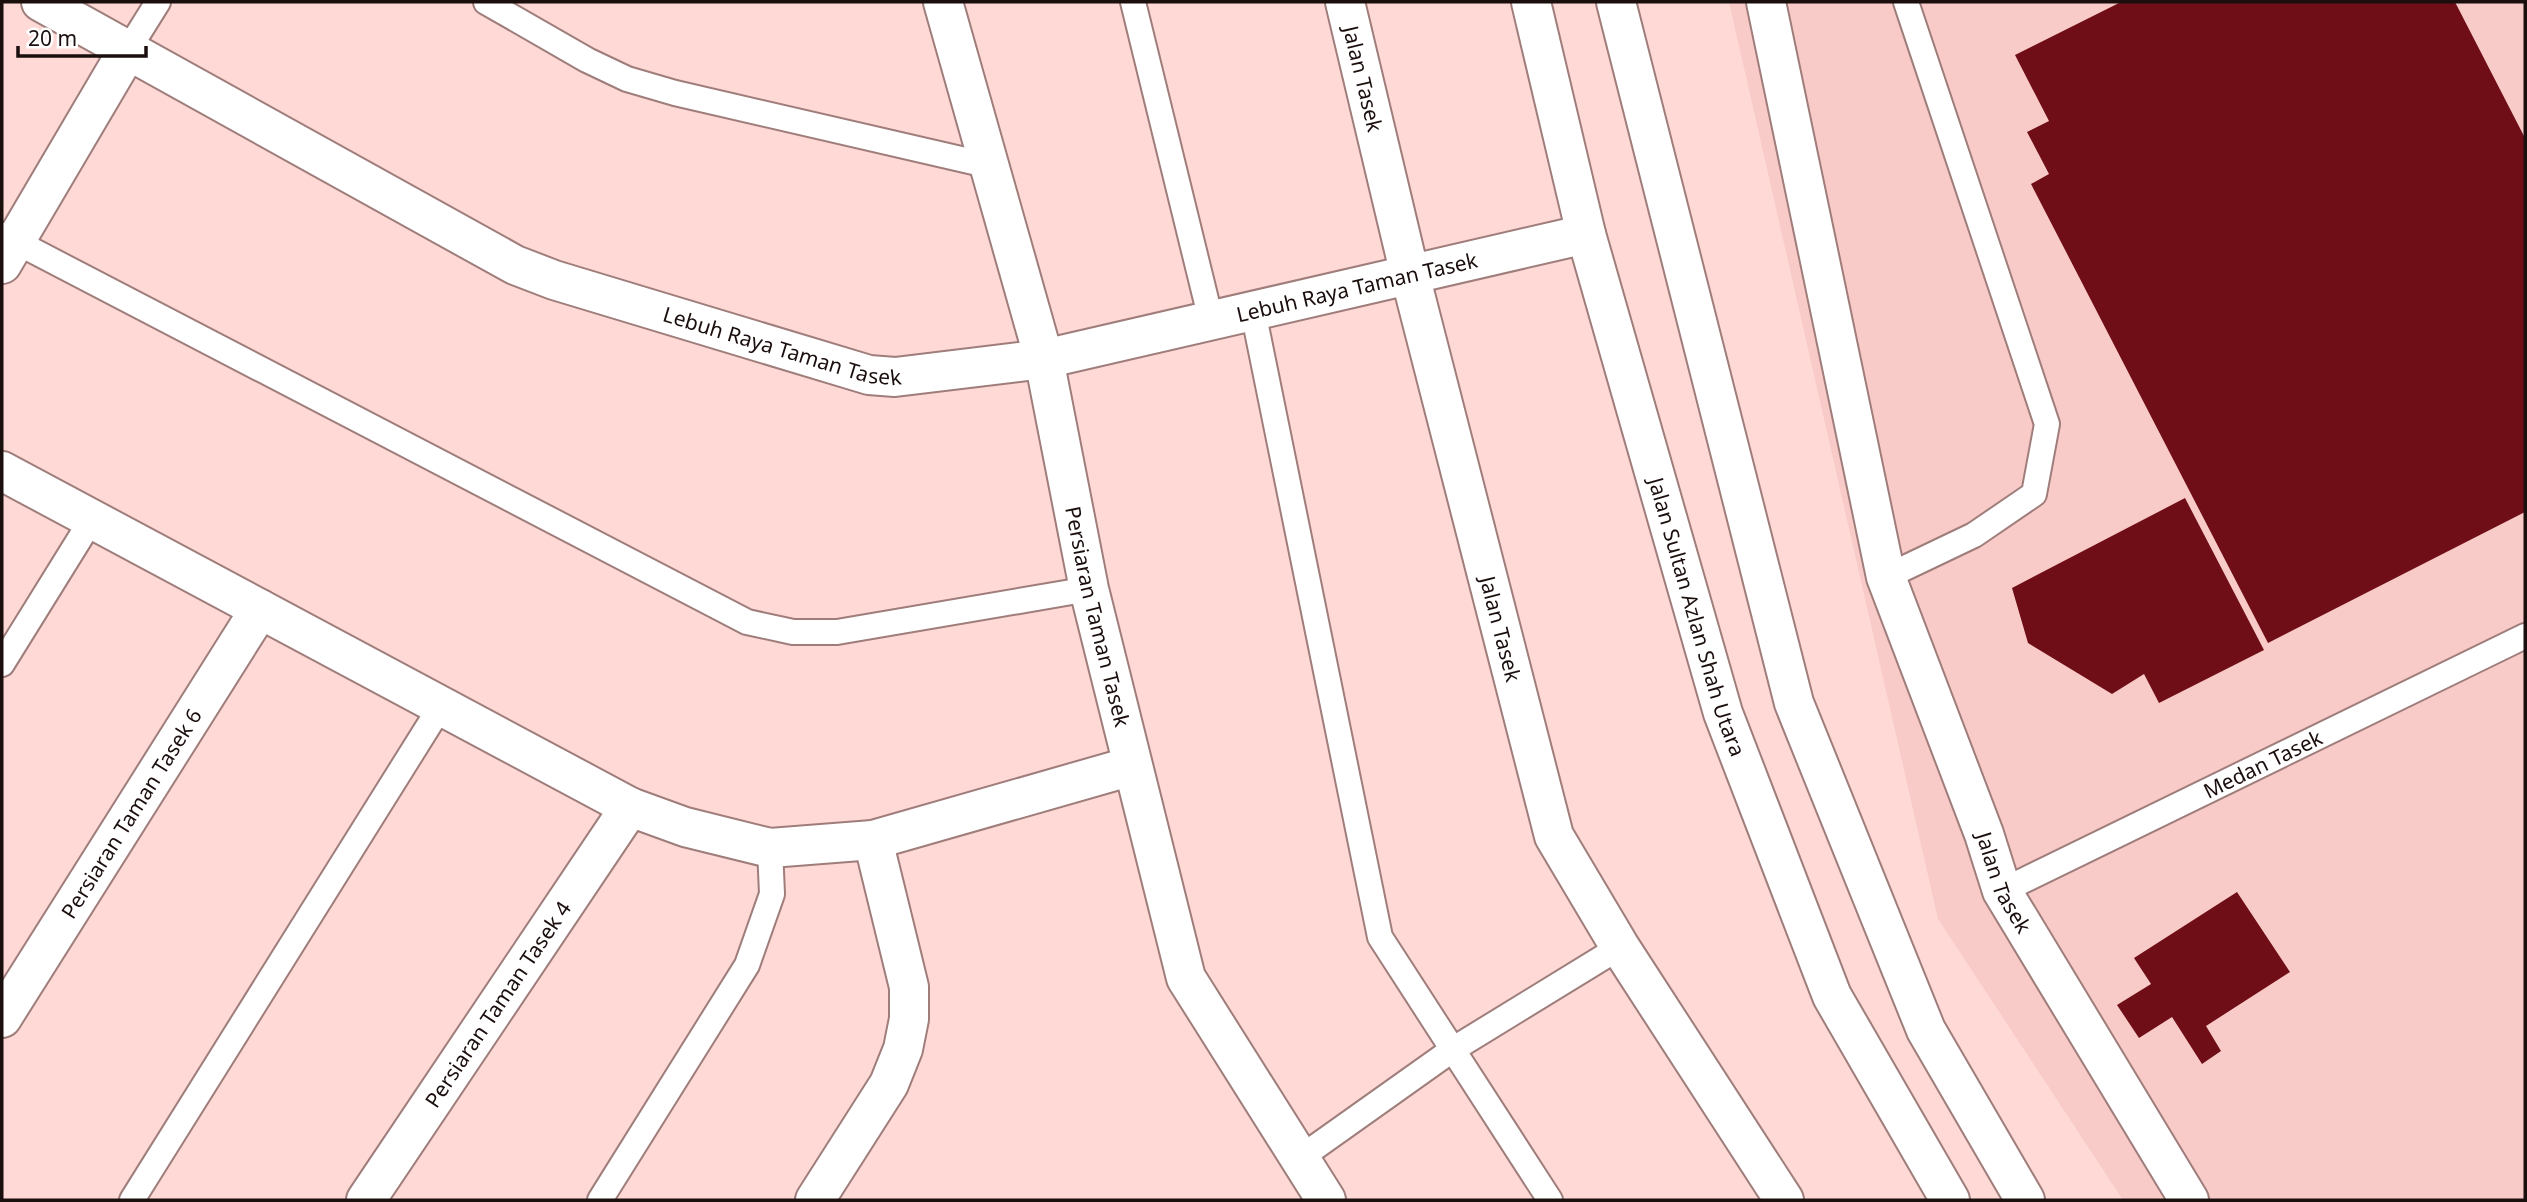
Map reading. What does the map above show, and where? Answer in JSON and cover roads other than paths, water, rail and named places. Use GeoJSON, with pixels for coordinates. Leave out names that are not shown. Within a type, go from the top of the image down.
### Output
{"type":"FeatureCollection","features":[{"type":"Feature","properties":{"kind":"street","name":"Lebuh Raya Taman Tasek"},"geometry":{"type":"LineString","coordinates":[[41,2],[515,265],[554,280],[869,375],[895,377],[1044,359],[1586,234]]}},
{"type":"Feature","properties":{"kind":"street","name":"Persiaran Taman Tasek"},"geometry":{"type":"LineString","coordinates":[[943,2],[1044,359],[1089,589],[1186,978],[1325,1200]]}},
{"type":"Feature","properties":{"kind":"street","name":"Jalan Tasek"},"geometry":{"type":"LineString","coordinates":[[1345,2],[1410,275],[1554,836],[1620,947],[1784,1200]]}},
{"type":"Feature","properties":{"kind":"street","name":"Jalan Sultan Azlan Shah Utara"},"geometry":{"type":"LineString","coordinates":[[1531,2],[1586,234],[1723,713],[1832,996],[1950,1200]]}},
{"type":"Feature","properties":{"kind":"street"},"geometry":{"type":"LineString","coordinates":[[1616,2],[1794,703],[1926,1030],[2025,1200]]}},
{"type":"Feature","properties":{"kind":"street","name":"Jalan Tasek"},"geometry":{"type":"LineString","coordinates":[[1766,2],[1886,577],[1984,834],[2002,891],[2189,1200]]}},
{"type":"Feature","properties":{"kind":"street"},"geometry":{"type":"LineString","coordinates":[[6,246],[128,50]]}},
{"type":"Feature","properties":{"kind":"street"},"geometry":{"type":"LineString","coordinates":[[2,471],[630,807],[685,827],[769,848],[873,840],[1132,766]]}},
{"type":"Feature","properties":{"kind":"street","name":"Persiaran Taman Tasek 6"},"geometry":{"type":"LineString","coordinates":[[2,1018],[260,609]]}},
{"type":"Feature","properties":{"kind":"street","name":"Persiaran Taman Tasek 4"},"geometry":{"type":"LineString","coordinates":[[366,1200],[630,807]]}},
{"type":"Feature","properties":{"kind":"street"},"geometry":{"type":"LineString","coordinates":[[815,1200],[889,1084],[903,1049],[909,1019],[909,988],[873,840]]}},
{"type":"Feature","properties":{"kind":"lane"},"geometry":{"type":"LineString","coordinates":[[128,50],[158,2]]}},
{"type":"Feature","properties":{"kind":"lane"},"geometry":{"type":"LineString","coordinates":[[486,2],[587,60],[627,79],[688,96],[991,166]]}},
{"type":"Feature","properties":{"kind":"lane"},"geometry":{"type":"LineString","coordinates":[[1133,2],[1211,320]]}},
{"type":"Feature","properties":{"kind":"lane"},"geometry":{"type":"LineString","coordinates":[[1886,577],[1974,535],[2034,494],[2047,424],[1906,2]]}},
{"type":"Feature","properties":{"kind":"lane"},"geometry":{"type":"LineString","coordinates":[[6,246],[747,622],[793,632],[837,632],[1089,589]]}},
{"type":"Feature","properties":{"kind":"lane"},"geometry":{"type":"LineString","coordinates":[[1253,311],[1380,937],[1550,1200]]}},
{"type":"Feature","properties":{"kind":"lane"},"geometry":{"type":"LineString","coordinates":[[2,664],[92,519]]}},
{"type":"Feature","properties":{"kind":"lane","name":"Medan Tasek"},"geometry":{"type":"LineString","coordinates":[[2002,891],[2525,636]]}},
{"type":"Feature","properties":{"kind":"lane"},"geometry":{"type":"LineString","coordinates":[[132,1200],[441,706]]}},
{"type":"Feature","properties":{"kind":"lane"},"geometry":{"type":"LineString","coordinates":[[600,1200],[747,965],[772,894],[769,848]]}},
{"type":"Feature","properties":{"kind":"lane"},"geometry":{"type":"LineString","coordinates":[[1300,1158],[1452,1050],[1620,947]]}}]}
